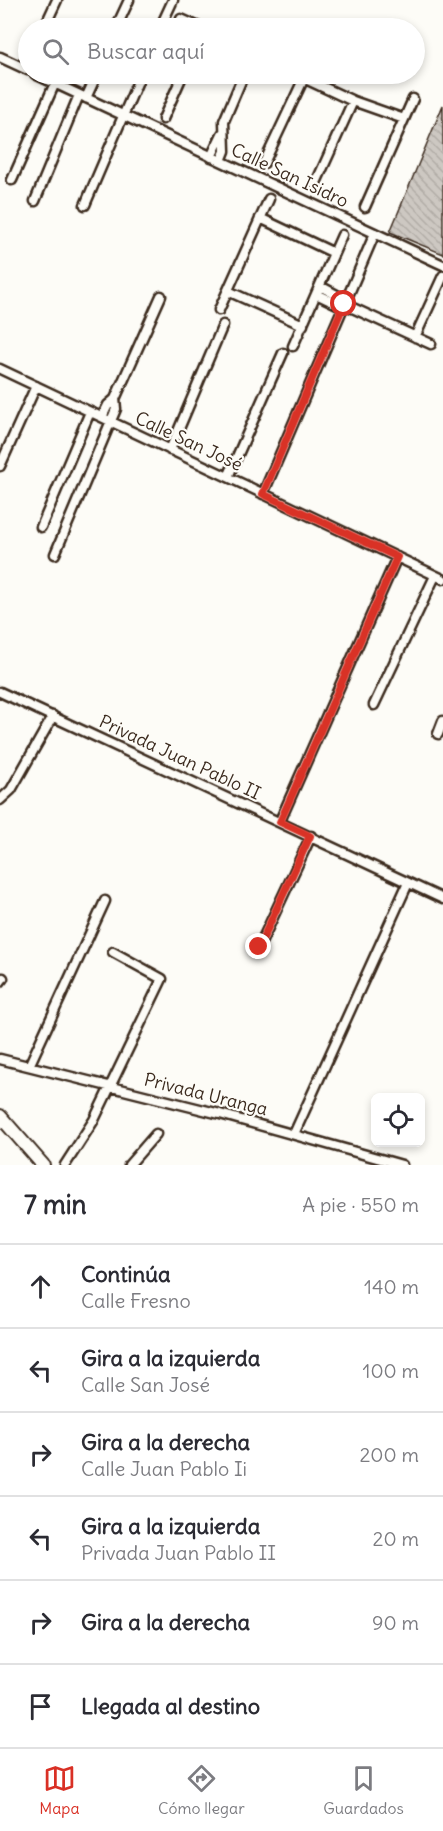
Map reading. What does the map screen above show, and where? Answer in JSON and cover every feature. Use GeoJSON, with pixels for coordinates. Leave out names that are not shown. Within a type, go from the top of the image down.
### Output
{"type":"FeatureCollection","features":[{"type":"Feature","properties":{"kind":"main road"},"geometry":{"type":"LineString","coordinates":[[0,1116],[43,1165]]}},
{"type":"Feature","properties":{"kind":"street"},"geometry":{"type":"LineString","coordinates":[[49,18],[57,0]]}},
{"type":"Feature","properties":{"kind":"street"},"geometry":{"type":"LineString","coordinates":[[121,18],[129,0]]}},
{"type":"Feature","properties":{"kind":"street"},"geometry":{"type":"LineString","coordinates":[[165,18],[173,0]]}},
{"type":"Feature","properties":{"kind":"street"},"geometry":{"type":"LineString","coordinates":[[0,57],[18,65]]}},
{"type":"Feature","properties":{"kind":"street"},"geometry":{"type":"LineString","coordinates":[[12,180],[55,84]]}},
{"type":"Feature","properties":{"kind":"street","name":"Calle San Isidro"},"geometry":{"type":"LineString","coordinates":[[57,84],[443,265]]}},
{"type":"Feature","properties":{"kind":"street"},"geometry":{"type":"LineString","coordinates":[[35,201],[82,96],[90,84]]}},
{"type":"Feature","properties":{"kind":"street"},"geometry":{"type":"LineString","coordinates":[[85,205],[136,84]]}},
{"type":"Feature","properties":{"kind":"street"},"geometry":{"type":"LineString","coordinates":[[163,119],[179,84]]}},
{"type":"Feature","properties":{"kind":"street"},"geometry":{"type":"LineString","coordinates":[[221,161],[225,151],[224,121],[240,84]]}},
{"type":"Feature","properties":{"kind":"street"},"geometry":{"type":"LineString","coordinates":[[264,163],[297,84]]}},
{"type":"Feature","properties":{"kind":"street"},"geometry":{"type":"LineString","coordinates":[[317,84],[353,101],[404,119]]}},
{"type":"Feature","properties":{"kind":"street"},"geometry":{"type":"LineString","coordinates":[[365,207],[413,99]]}},
{"type":"Feature","properties":{"kind":"street"},"geometry":{"type":"LineString","coordinates":[[315,185],[353,101]]}},
{"type":"Feature","properties":{"kind":"street"},"geometry":{"type":"LineString","coordinates":[[211,157],[223,133]]}},
{"type":"Feature","properties":{"kind":"street"},"geometry":{"type":"LineString","coordinates":[[219,310],[269,199]]}},
{"type":"Feature","properties":{"kind":"street"},"geometry":{"type":"LineString","coordinates":[[260,218],[334,253]]}},
{"type":"Feature","properties":{"kind":"street"},"geometry":{"type":"LineString","coordinates":[[263,494],[375,233]]}},
{"type":"Feature","properties":{"kind":"street"},"geometry":{"type":"LineString","coordinates":[[293,346],[342,235]]}},
{"type":"Feature","properties":{"kind":"street"},"geometry":{"type":"LineString","coordinates":[[415,337],[443,276]]}},
{"type":"Feature","properties":{"kind":"street"},"geometry":{"type":"LineString","coordinates":[[318,290],[431,344]]}},
{"type":"Feature","properties":{"kind":"street"},"geometry":{"type":"LineString","coordinates":[[228,291],[303,325]]}},
{"type":"Feature","properties":{"kind":"street"},"geometry":{"type":"LineString","coordinates":[[102,417],[108,405],[115,399],[161,296]]}},
{"type":"Feature","properties":{"kind":"street"},"geometry":{"type":"LineString","coordinates":[[170,450],[223,325]]}},
{"type":"Feature","properties":{"kind":"street"},"geometry":{"type":"LineString","coordinates":[[228,477],[283,353]]}},
{"type":"Feature","properties":{"kind":"street","name":"Calle San José"},"geometry":{"type":"LineString","coordinates":[[0,369],[439,578]]}},
{"type":"Feature","properties":{"kind":"street"},"geometry":{"type":"LineString","coordinates":[[0,465],[36,386]]}},
{"type":"Feature","properties":{"kind":"street"},"geometry":{"type":"LineString","coordinates":[[55,554],[111,422],[116,409],[115,399]]}},
{"type":"Feature","properties":{"kind":"street"},"geometry":{"type":"LineString","coordinates":[[41,527],[90,412]]}},
{"type":"Feature","properties":{"kind":"street"},"geometry":{"type":"LineString","coordinates":[[280,822],[397,557]]}},
{"type":"Feature","properties":{"kind":"street"},"geometry":{"type":"LineString","coordinates":[[374,705],[439,578]]}},
{"type":"Feature","properties":{"kind":"street","name":"Privada Juan Pablo II"},"geometry":{"type":"LineString","coordinates":[[0,692],[443,899]]}},
{"type":"Feature","properties":{"kind":"street"},"geometry":{"type":"LineString","coordinates":[[0,800],[11,790],[53,716]]}},
{"type":"Feature","properties":{"kind":"street"},"geometry":{"type":"LineString","coordinates":[[438,734],[443,721]]}},
{"type":"Feature","properties":{"kind":"street"},"geometry":{"type":"LineString","coordinates":[[259,947],[310,836]]}},
{"type":"Feature","properties":{"kind":"street"},"geometry":{"type":"LineString","coordinates":[[294,1134],[408,883]]}},
{"type":"Feature","properties":{"kind":"street"},"geometry":{"type":"LineString","coordinates":[[29,1066],[105,902]]}},
{"type":"Feature","properties":{"kind":"street"},"geometry":{"type":"LineString","coordinates":[[65,1165],[94,1120],[162,979],[113,951]]}},
{"type":"Feature","properties":{"kind":"street","name":"Privada Uranga"},"geometry":{"type":"LineString","coordinates":[[0,1059],[294,1134],[402,1165]]}},
{"type":"Feature","properties":{"kind":"street"},"geometry":{"type":"LineString","coordinates":[[129,1165],[156,1134]]}},
{"type":"Feature","properties":{"kind":"building"},"geometry":{"type":"Polygon","coordinates":[[[443,105],[443,254],[390,232],[443,105]]]}},
{"type":"Feature","properties":{"kind":"route"},"geometry":{"type":"LineString","coordinates":[[259,947],[310,836],[280,822],[397,557],[263,494],[344,304]]}}]}
